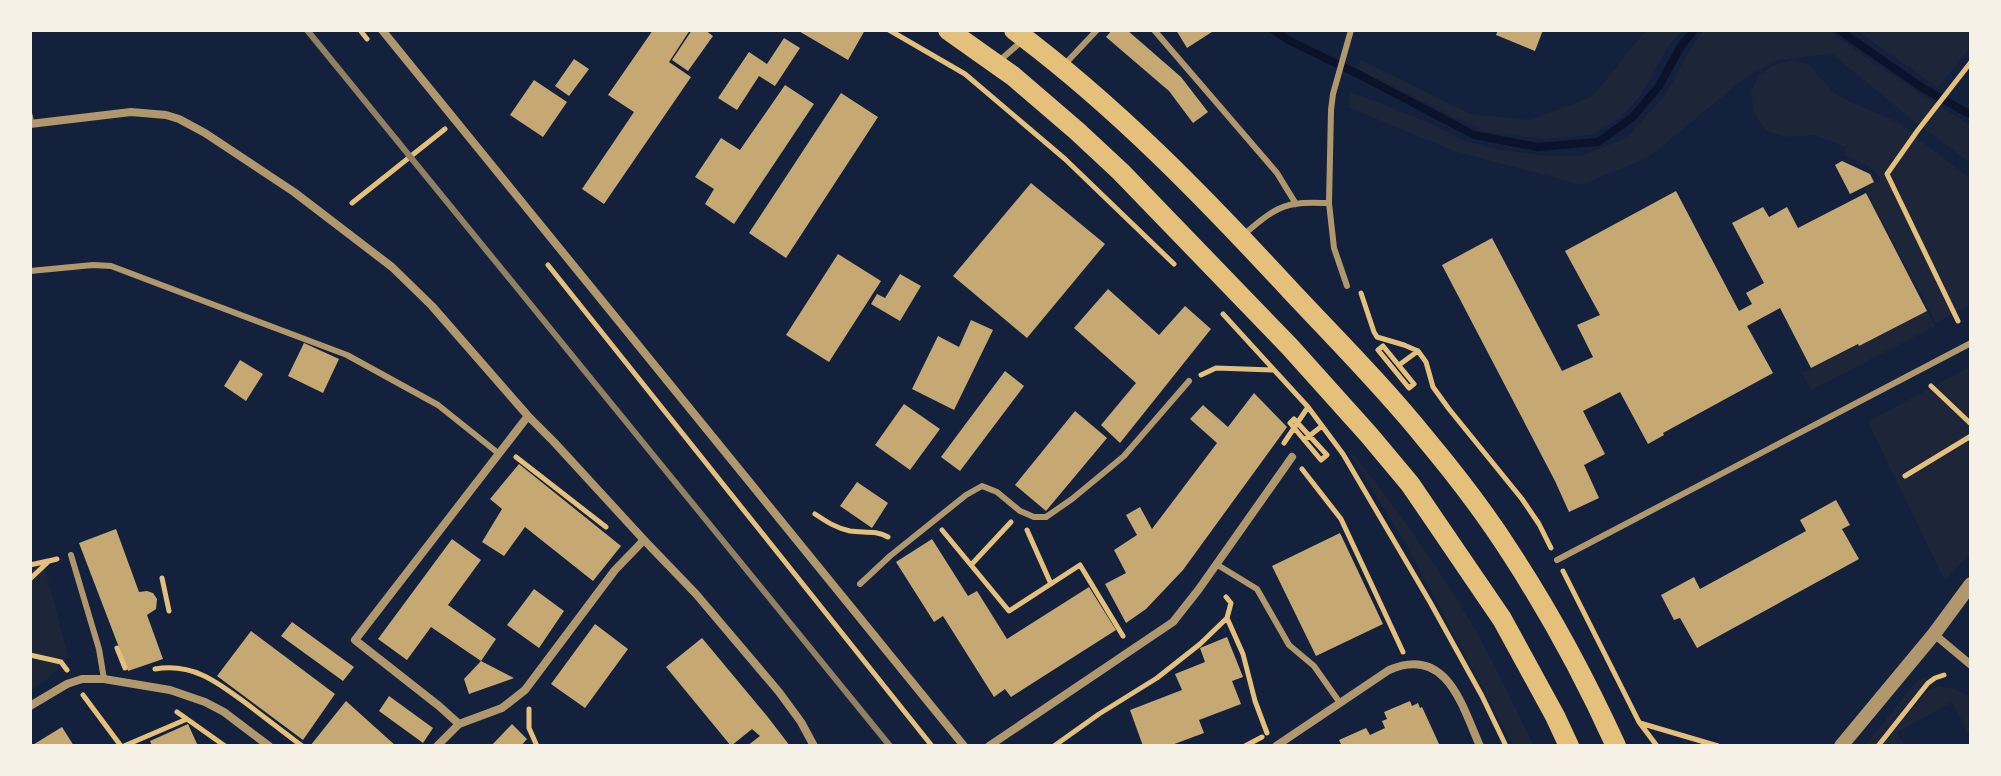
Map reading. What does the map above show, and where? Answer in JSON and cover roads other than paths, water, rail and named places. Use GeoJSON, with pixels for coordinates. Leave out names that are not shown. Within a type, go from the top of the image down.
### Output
{"type":"FeatureCollection","features":[{"type":"Feature","properties":{"kind":"main road"},"geometry":{"type":"LineString","coordinates":[[948,30],[1013,76],[1121,172],[1290,347],[1369,435],[1410,484],[1502,619],[1569,746]]}},
{"type":"Feature","properties":{"kind":"main road"},"geometry":{"type":"LineString","coordinates":[[1022,33],[1154,148],[1241,237],[1424,436],[1511,553],[1546,611],[1616,746]]}},
{"type":"Feature","properties":{"kind":"street"},"geometry":{"type":"LineString","coordinates":[[382,30],[964,746]]}},
{"type":"Feature","properties":{"kind":"street"},"geometry":{"type":"LineString","coordinates":[[30,121],[131,112],[179,119],[294,192],[392,267],[432,306],[528,416],[696,594],[786,702],[814,746]]}},
{"type":"Feature","properties":{"kind":"street"},"geometry":{"type":"LineString","coordinates":[[459,724],[355,640],[528,416]]}},
{"type":"Feature","properties":{"kind":"street"},"geometry":{"type":"LineString","coordinates":[[989,746],[1173,622],[1292,457]]}},
{"type":"Feature","properties":{"kind":"street"},"geometry":{"type":"LineString","coordinates":[[437,746],[459,724],[502,708],[525,690],[615,570],[644,540]]}},
{"type":"Feature","properties":{"kind":"street"},"geometry":{"type":"LineString","coordinates":[[1841,746],[1934,634],[1971,584]]}},
{"type":"Feature","properties":{"kind":"street"},"geometry":{"type":"LineString","coordinates":[[1934,634],[1971,665]]}},
{"type":"Feature","properties":{"kind":"street"},"geometry":{"type":"LineString","coordinates":[[1276,746],[1389,670],[1406,665],[1429,667],[1445,677],[1458,695],[1480,746]]}},
{"type":"Feature","properties":{"kind":"street"},"geometry":{"type":"LineString","coordinates":[[30,706],[74,681],[86,679],[170,690],[224,712],[269,746]]}},
{"type":"Feature","properties":{"kind":"lane"},"geometry":{"type":"LineString","coordinates":[[1062,67],[1097,30]]}},
{"type":"Feature","properties":{"kind":"lane"},"geometry":{"type":"LineString","coordinates":[[1154,30],[1277,173],[1296,204]]}},
{"type":"Feature","properties":{"kind":"lane"},"geometry":{"type":"LineString","coordinates":[[1347,286],[1334,248],[1329,203],[1333,94],[1351,30]]}},
{"type":"Feature","properties":{"kind":"lane"},"geometry":{"type":"LineString","coordinates":[[996,64],[1022,33]]}},
{"type":"Feature","properties":{"kind":"lane"},"geometry":{"type":"LineString","coordinates":[[1241,237],[1279,209],[1296,204],[1329,203]]}},
{"type":"Feature","properties":{"kind":"lane"},"geometry":{"type":"LineString","coordinates":[[30,271],[111,266],[347,355],[438,405],[498,453]]}},
{"type":"Feature","properties":{"kind":"lane"},"geometry":{"type":"LineString","coordinates":[[1557,560],[1971,343]]}},
{"type":"Feature","properties":{"kind":"lane"},"geometry":{"type":"LineString","coordinates":[[860,584],[966,495],[982,486],[997,492],[1020,511],[1034,517],[1046,517],[1124,456],[1189,381]]}},
{"type":"Feature","properties":{"kind":"lane"},"geometry":{"type":"LineString","coordinates":[[71,555],[99,649],[104,679]]}},
{"type":"Feature","properties":{"kind":"lane"},"geometry":{"type":"LineString","coordinates":[[1216,564],[1257,589],[1289,645],[1314,666],[1340,703]]}},
{"type":"Feature","properties":{"kind":"waterway"},"geometry":{"type":"LineString","coordinates":[[1273,30],[1474,135],[1537,147],[1598,142],[1633,117],[1659,86],[1681,46],[1694,30]]}},
{"type":"Feature","properties":{"kind":"waterway"},"geometry":{"type":"LineString","coordinates":[[1839,30],[1921,87],[1971,115]]}},
{"type":"Feature","properties":{"kind":"railway"},"geometry":{"type":"LineString","coordinates":[[307,30],[890,746]]}}]}
